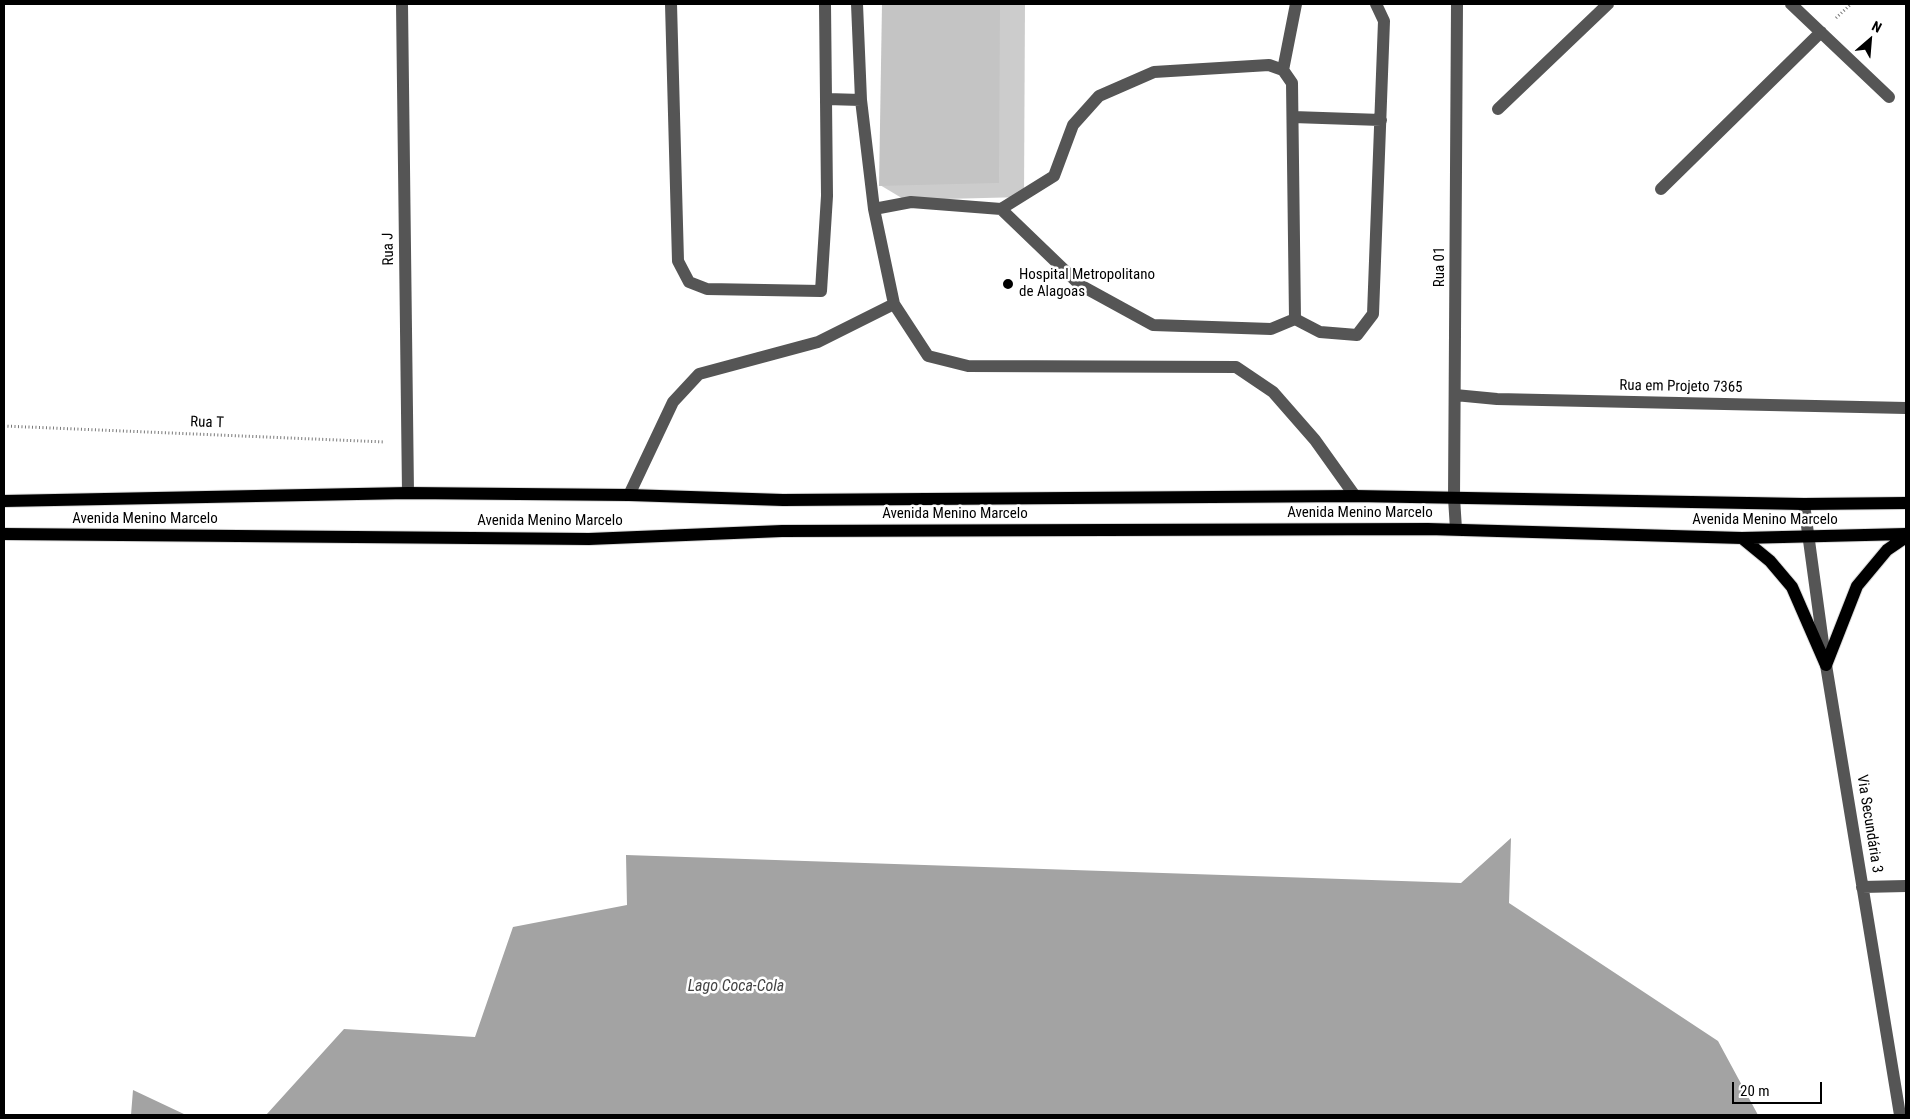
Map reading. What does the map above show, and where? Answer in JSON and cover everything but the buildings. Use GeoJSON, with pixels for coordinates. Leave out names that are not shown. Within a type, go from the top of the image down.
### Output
{"type":"FeatureCollection","features":[{"type":"Feature","properties":{"kind":"main road","name":"Avenida Menino Marcelo"},"geometry":{"type":"LineString","coordinates":[[4,501],[408,493],[629,494],[783,500],[1355,496],[1804,504],[1906,503]]}},
{"type":"Feature","properties":{"kind":"main road","name":"Avenida Menino Marcelo"},"geometry":{"type":"LineString","coordinates":[[4,534],[589,538],[782,530],[1456,529],[1742,538],[1906,536]]}},
{"type":"Feature","properties":{"kind":"main road"},"geometry":{"type":"LineString","coordinates":[[1826,665],[1857,586],[1887,550],[1906,536]]}},
{"type":"Feature","properties":{"kind":"main road"},"geometry":{"type":"LineString","coordinates":[[1742,538],[1770,561],[1792,587],[1826,665]]}},
{"type":"Feature","properties":{"kind":"street","name":"Rua J"},"geometry":{"type":"LineString","coordinates":[[402,4],[408,493]]}},
{"type":"Feature","properties":{"kind":"street"},"geometry":{"type":"LineString","coordinates":[[672,4],[678,261],[689,282],[708,289],[821,291],[827,196],[825,4]]}},
{"type":"Feature","properties":{"kind":"street"},"geometry":{"type":"LineString","coordinates":[[857,4],[861,100],[874,209],[894,304],[928,356],[968,366],[1236,367],[1273,392],[1315,440],[1355,496]]}},
{"type":"Feature","properties":{"kind":"street"},"geometry":{"type":"LineString","coordinates":[[1283,70],[1296,4]]}},
{"type":"Feature","properties":{"kind":"street"},"geometry":{"type":"LineString","coordinates":[[1295,319],[1320,332],[1356,335],[1373,314],[1384,21],[1376,4]]}},
{"type":"Feature","properties":{"kind":"street","name":"Rua 01"},"geometry":{"type":"LineString","coordinates":[[1456,529],[1454,498],[1457,4]]}},
{"type":"Feature","properties":{"kind":"street"},"geometry":{"type":"LineString","coordinates":[[1498,109],[1608,4]]}},
{"type":"Feature","properties":{"kind":"street"},"geometry":{"type":"LineString","coordinates":[[1791,4],[1889,97]]}},
{"type":"Feature","properties":{"kind":"street"},"geometry":{"type":"LineString","coordinates":[[1661,189],[1821,32]]}},
{"type":"Feature","properties":{"kind":"street"},"geometry":{"type":"LineString","coordinates":[[874,209],[911,202],[1001,209],[1054,176],[1073,125],[1099,96],[1154,72],[1269,65],[1283,70],[1292,83],[1295,319]]}},
{"type":"Feature","properties":{"kind":"street"},"geometry":{"type":"LineString","coordinates":[[827,99],[861,100]]}},
{"type":"Feature","properties":{"kind":"street"},"geometry":{"type":"LineString","coordinates":[[1293,117],[1380,120]]}},
{"type":"Feature","properties":{"kind":"street"},"geometry":{"type":"LineString","coordinates":[[1001,209],[1080,285],[1153,325],[1271,329],[1295,319]]}},
{"type":"Feature","properties":{"kind":"street"},"geometry":{"type":"LineString","coordinates":[[629,494],[673,402],[699,374],[818,342],[894,304]]}},
{"type":"Feature","properties":{"kind":"street","name":"Rua em Projeto 7365"},"geometry":{"type":"LineString","coordinates":[[1455,395],[1497,399],[1906,408]]}},
{"type":"Feature","properties":{"kind":"street","name":"Via Secundária 3"},"geometry":{"type":"LineString","coordinates":[[1804,504],[1826,665],[1900,1115]]}},
{"type":"Feature","properties":{"kind":"street"},"geometry":{"type":"LineString","coordinates":[[1862,887],[1906,886]]}},
{"type":"Feature","properties":{"kind":"path","name":"Rua T"},"geometry":{"type":"LineString","coordinates":[[4,426],[408,443]]}},
{"type":"Feature","properties":{"kind":"water","name":"Lago Coca-Cola"},"geometry":{"type":"Polygon","coordinates":[[[1511,838],[1509,903],[1718,1041],[1758,1115],[266,1115],[344,1029],[475,1037],[513,927],[627,905],[626,855],[1461,883],[1511,838]]]}},
{"type":"Feature","properties":{"kind":"water"},"geometry":{"type":"Polygon","coordinates":[[[133,1090],[186,1115],[131,1115],[133,1090]]]}},
{"type":"Feature","properties":{"kind":"place","name":"Hospital Metropolitano de Alagoas"},"geometry":{"type":"Point","coordinates":[1008,284]}}]}
